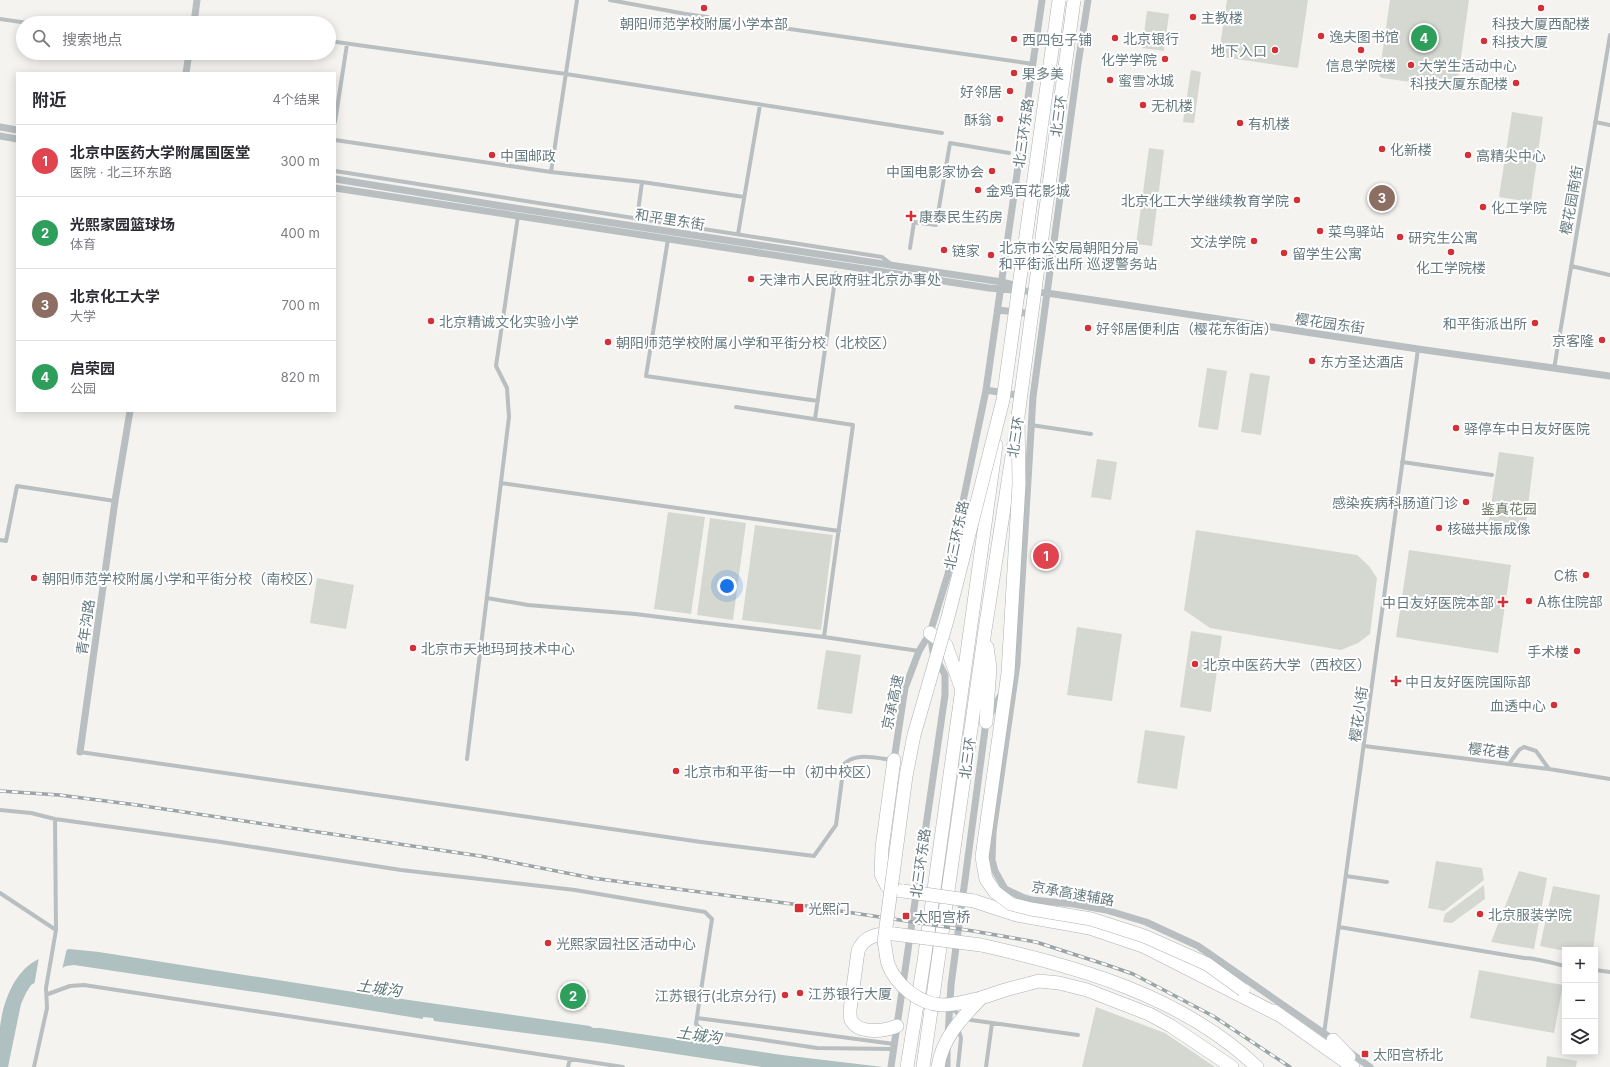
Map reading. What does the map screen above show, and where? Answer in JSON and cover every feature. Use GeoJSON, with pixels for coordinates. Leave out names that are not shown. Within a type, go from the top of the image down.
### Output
{"type":"FeatureCollection","features":[{"type":"Feature","properties":{"kind":"highway","name":"北三环"},"geometry":{"type":"LineString","coordinates":[[936,872],[1059,0]]}},
{"type":"Feature","properties":{"kind":"highway","name":"北三环"},"geometry":{"type":"LineString","coordinates":[[924,1067],[985,630],[1018,416],[1074,0]]}},
{"type":"Feature","properties":{"kind":"highway"},"geometry":{"type":"LineString","coordinates":[[1003,400],[948,617],[914,735],[906,776],[884,942],[888,964],[896,979],[908,990],[921,1000],[941,1005],[959,1004],[1039,981],[1059,983],[1093,993],[1149,1014],[1189,1038],[1232,1067]]}},
{"type":"Feature","properties":{"kind":"highway"},"geometry":{"type":"LineString","coordinates":[[1018,416],[1019,484],[1008,673],[982,857],[986,879],[995,892],[1011,904],[1090,919],[1144,936],[1207,964],[1353,1067]]}},
{"type":"Feature","properties":{"kind":"highway"},"geometry":{"type":"LineString","coordinates":[[985,630],[990,668],[986,722]]}},
{"type":"Feature","properties":{"kind":"highway"},"geometry":{"type":"LineString","coordinates":[[930,634],[946,644],[962,688]]}},
{"type":"Feature","properties":{"kind":"highway"},"geometry":{"type":"LineString","coordinates":[[894,760],[882,848],[881,874],[886,886],[903,891],[974,901],[1017,915],[1090,928],[1143,946],[1281,1016]]}},
{"type":"Feature","properties":{"kind":"highway","name":"北三环东路"},"geometry":{"type":"LineString","coordinates":[[907,1067],[936,872]]}},
{"type":"Feature","properties":{"kind":"highway"},"geometry":{"type":"LineString","coordinates":[[897,1026],[888,1030],[870,1030],[857,1026],[851,1020],[850,1010],[858,951],[861,944],[875,935],[884,933],[981,946],[1036,957],[1087,973],[1161,1001],[1184,1014],[1239,1050],[1257,1067]]}},
{"type":"Feature","properties":{"kind":"highway"},"geometry":{"type":"LineString","coordinates":[[938,1067],[952,1032],[958,1022],[982,998]]}},
{"type":"Feature","properties":{"kind":"highway"},"geometry":{"type":"LineString","coordinates":[[1328,1037],[1358,1067]]}},
{"type":"Feature","properties":{"kind":"street"},"geometry":{"type":"LineString","coordinates":[[196,16],[197,0]]}},
{"type":"Feature","properties":{"kind":"street"},"geometry":{"type":"LineString","coordinates":[[551,172],[576,0]]}},
{"type":"Feature","properties":{"kind":"street"},"geometry":{"type":"LineString","coordinates":[[610,0],[686,14],[1033,64]]}},
{"type":"Feature","properties":{"kind":"street","name":"北三环东路"},"geometry":{"type":"LineString","coordinates":[[891,1067],[946,695],[945,675],[933,652],[930,634],[948,574],[986,390],[1042,0]]}},
{"type":"Feature","properties":{"kind":"street"},"geometry":{"type":"LineString","coordinates":[[947,1067],[948,1018],[951,985],[986,722],[1017,664],[1033,397],[1088,0]]}},
{"type":"Feature","properties":{"kind":"street"},"geometry":{"type":"LineString","coordinates":[[0,19],[16,21]]}},
{"type":"Feature","properties":{"kind":"street","name":"樱花园南街"},"geometry":{"type":"LineString","coordinates":[[1554,369],[1610,35]]}},
{"type":"Feature","properties":{"kind":"street"},"geometry":{"type":"LineString","coordinates":[[336,42],[566,74],[942,133]]}},
{"type":"Feature","properties":{"kind":"street"},"geometry":{"type":"LineString","coordinates":[[336,116],[348,44]]}},
{"type":"Feature","properties":{"kind":"street"},"geometry":{"type":"LineString","coordinates":[[186,72],[188,60]]}},
{"type":"Feature","properties":{"kind":"street"},"geometry":{"type":"LineString","coordinates":[[738,234],[760,105]]}},
{"type":"Feature","properties":{"kind":"street"},"geometry":{"type":"LineString","coordinates":[[1596,122],[1610,125]]}},
{"type":"Feature","properties":{"kind":"street"},"geometry":{"type":"LineString","coordinates":[[0,127],[16,130]]}},
{"type":"Feature","properties":{"kind":"street"},"geometry":{"type":"LineString","coordinates":[[0,136],[16,139]]}},
{"type":"Feature","properties":{"kind":"street"},"geometry":{"type":"LineString","coordinates":[[336,140],[551,172],[642,182],[744,197]]}},
{"type":"Feature","properties":{"kind":"street"},"geometry":{"type":"LineString","coordinates":[[910,248],[914,222],[936,225],[950,143],[1009,153]]}},
{"type":"Feature","properties":{"kind":"street"},"geometry":{"type":"LineString","coordinates":[[336,171],[882,257],[893,266]]}},
{"type":"Feature","properties":{"kind":"street","name":"和平里东街"},"geometry":{"type":"LineString","coordinates":[[336,179],[500,206],[1002,282],[1047,293]]}},
{"type":"Feature","properties":{"kind":"street"},"geometry":{"type":"LineString","coordinates":[[637,219],[642,182]]}},
{"type":"Feature","properties":{"kind":"street","name":"和平里东街"},"geometry":{"type":"LineString","coordinates":[[336,188],[1001,290],[1047,293]]}},
{"type":"Feature","properties":{"kind":"street"},"geometry":{"type":"LineString","coordinates":[[467,759],[509,417],[508,388],[496,366],[518,216]]}},
{"type":"Feature","properties":{"kind":"street"},"geometry":{"type":"LineString","coordinates":[[668,239],[646,376],[818,401]]}},
{"type":"Feature","properties":{"kind":"street"},"geometry":{"type":"LineString","coordinates":[[1571,266],[1610,275]]}},
{"type":"Feature","properties":{"kind":"street"},"geometry":{"type":"LineString","coordinates":[[815,419],[836,273]]}},
{"type":"Feature","properties":{"kind":"street","name":"樱花园东街"},"geometry":{"type":"LineString","coordinates":[[1047,293],[1418,349],[1610,376]]}},
{"type":"Feature","properties":{"kind":"street"},"geometry":{"type":"LineString","coordinates":[[998,310],[1044,316]]}},
{"type":"Feature","properties":{"kind":"street","name":"樱花小街"},"geometry":{"type":"LineString","coordinates":[[1328,1037],[1339,927],[1418,349]]}},
{"type":"Feature","properties":{"kind":"street"},"geometry":{"type":"LineString","coordinates":[[986,390],[1033,397]]}},
{"type":"Feature","properties":{"kind":"street"},"geometry":{"type":"LineString","coordinates":[[736,406],[853,425],[824,637]]}},
{"type":"Feature","properties":{"kind":"street","name":"青年沟路"},"geometry":{"type":"LineString","coordinates":[[80,752],[115,501],[130,412]]}},
{"type":"Feature","properties":{"kind":"street"},"geometry":{"type":"LineString","coordinates":[[1031,425],[1091,434]]}},
{"type":"Feature","properties":{"kind":"street"},"geometry":{"type":"LineString","coordinates":[[1402,462],[1492,475]]}},
{"type":"Feature","properties":{"kind":"street"},"geometry":{"type":"LineString","coordinates":[[501,483],[839,531]]}},
{"type":"Feature","properties":{"kind":"street"},"geometry":{"type":"LineString","coordinates":[[0,540],[6,541],[17,486],[115,501]]}},
{"type":"Feature","properties":{"kind":"street"},"geometry":{"type":"LineString","coordinates":[[487,598],[528,605],[635,614],[933,652]]}},
{"type":"Feature","properties":{"kind":"street","name":"京承高速"},"geometry":{"type":"LineString","coordinates":[[894,760],[905,688],[919,651],[930,634]]}},
{"type":"Feature","properties":{"kind":"street","name":"京承高速辅路"},"geometry":{"type":"LineString","coordinates":[[1017,664],[992,850],[995,871],[1005,889],[1017,896],[1032,900],[1094,907],[1146,922],[1198,946],[1370,1067]]}},
{"type":"Feature","properties":{"kind":"street","name":"樱花巷"},"geometry":{"type":"LineString","coordinates":[[1364,746],[1549,769],[1610,779]]}},
{"type":"Feature","properties":{"kind":"street"},"geometry":{"type":"LineString","coordinates":[[1509,764],[1519,750],[1524,747],[1536,751],[1549,769]]}},
{"type":"Feature","properties":{"kind":"street"},"geometry":{"type":"LineString","coordinates":[[80,752],[701,842],[814,856],[836,826],[844,764],[859,756],[894,760]]}},
{"type":"Feature","properties":{"kind":"street"},"geometry":{"type":"LineString","coordinates":[[0,810],[31,813],[55,820],[221,842],[401,870],[574,890],[705,912],[712,919],[696,1024],[703,1031],[817,1048],[894,1047]]}},
{"type":"Feature","properties":{"kind":"street"},"geometry":{"type":"LineString","coordinates":[[34,1067],[47,1008],[48,994],[46,988],[52,946],[56,930],[55,820]]}},
{"type":"Feature","properties":{"kind":"street"},"geometry":{"type":"LineString","coordinates":[[1346,876],[1387,882]]}},
{"type":"Feature","properties":{"kind":"street"},"geometry":{"type":"LineString","coordinates":[[0,893],[56,930]]}},
{"type":"Feature","properties":{"kind":"street"},"geometry":{"type":"LineString","coordinates":[[1339,927],[1531,958],[1562,965]]}},
{"type":"Feature","properties":{"kind":"street"},"geometry":{"type":"LineString","coordinates":[[1598,970],[1610,972]]}},
{"type":"Feature","properties":{"kind":"street"},"geometry":{"type":"LineString","coordinates":[[48,994],[70,986],[84,985],[623,1067]]}},
{"type":"Feature","properties":{"kind":"street"},"geometry":{"type":"LineString","coordinates":[[951,985],[953,1010],[961,1038],[958,1067]]}},
{"type":"Feature","properties":{"kind":"street"},"geometry":{"type":"LineString","coordinates":[[953,1010],[957,1014],[972,1020],[1078,1035]]}},
{"type":"Feature","properties":{"kind":"street"},"geometry":{"type":"LineString","coordinates":[[697,1018],[894,1047]]}},
{"type":"Feature","properties":{"kind":"street"},"geometry":{"type":"LineString","coordinates":[[986,1067],[992,1023]]}},
{"type":"Feature","properties":{"kind":"street"},"geometry":{"type":"LineString","coordinates":[[568,1067],[570,1059]]}},
{"type":"Feature","properties":{"kind":"green space"},"geometry":{"type":"Polygon","coordinates":[[[1227,0],[1308,0],[1298,68],[1222,57],[1219,53],[1227,0]]]}},
{"type":"Feature","properties":{"kind":"green space"},"geometry":{"type":"Polygon","coordinates":[[[1390,0],[1469,0],[1457,85],[1453,88],[1382,78],[1379,76],[1390,0]]]}},
{"type":"Feature","properties":{"kind":"green space"},"geometry":{"type":"Polygon","coordinates":[[[1147,11],[1169,14],[1164,51],[1142,48],[1147,11]]]}},
{"type":"Feature","properties":{"kind":"green space"},"geometry":{"type":"Polygon","coordinates":[[[1191,70],[1201,72],[1194,123],[1183,122],[1191,70]]]}},
{"type":"Feature","properties":{"kind":"green space"},"geometry":{"type":"Polygon","coordinates":[[[1512,112],[1543,117],[1531,202],[1499,197],[1512,112]]]}},
{"type":"Feature","properties":{"kind":"green space"},"geometry":{"type":"Polygon","coordinates":[[[1149,148],[1164,150],[1152,246],[1136,244],[1149,148]]]}},
{"type":"Feature","properties":{"kind":"green space"},"geometry":{"type":"Polygon","coordinates":[[[1207,368],[1227,371],[1218,430],[1198,427],[1207,368]]]}},
{"type":"Feature","properties":{"kind":"green space"},"geometry":{"type":"Polygon","coordinates":[[[1250,373],[1270,376],[1261,435],[1241,432],[1250,373]]]}},
{"type":"Feature","properties":{"kind":"green space","name":"鉴真花园"},"geometry":{"type":"Polygon","coordinates":[[[1499,452],[1534,457],[1525,531],[1488,525],[1499,452]]]}},
{"type":"Feature","properties":{"kind":"green space"},"geometry":{"type":"Polygon","coordinates":[[[1097,459],[1117,462],[1111,500],[1091,497],[1097,459]]]}},
{"type":"Feature","properties":{"kind":"green space"},"geometry":{"type":"Polygon","coordinates":[[[668,512],[705,517],[691,614],[654,609],[668,512]]]}},
{"type":"Feature","properties":{"kind":"green space"},"geometry":{"type":"Polygon","coordinates":[[[710,518],[746,523],[733,620],[697,615],[710,518]]]}},
{"type":"Feature","properties":{"kind":"green space"},"geometry":{"type":"Polygon","coordinates":[[[755,525],[833,535],[821,630],[742,620],[755,525]]]}},
{"type":"Feature","properties":{"kind":"green space"},"geometry":{"type":"Polygon","coordinates":[[[1196,530],[1357,555],[1369,566],[1377,578],[1370,634],[1358,643],[1341,650],[1210,628],[1184,610],[1196,530]]]}},
{"type":"Feature","properties":{"kind":"green space"},"geometry":{"type":"Polygon","coordinates":[[[1409,550],[1511,565],[1498,653],[1396,637],[1409,550]]]}},
{"type":"Feature","properties":{"kind":"green space"},"geometry":{"type":"Polygon","coordinates":[[[317,578],[354,585],[346,629],[310,623],[317,578]]]}},
{"type":"Feature","properties":{"kind":"green space"},"geometry":{"type":"Polygon","coordinates":[[[1077,627],[1122,634],[1112,701],[1067,695],[1077,627]]]}},
{"type":"Feature","properties":{"kind":"green space"},"geometry":{"type":"Polygon","coordinates":[[[1191,631],[1222,636],[1211,712],[1180,707],[1191,631]]]}},
{"type":"Feature","properties":{"kind":"green space"},"geometry":{"type":"Polygon","coordinates":[[[826,650],[861,655],[852,714],[817,709],[826,650]]]}},
{"type":"Feature","properties":{"kind":"green space"},"geometry":{"type":"Polygon","coordinates":[[[1145,730],[1185,736],[1177,789],[1137,783],[1145,730]]]}},
{"type":"Feature","properties":{"kind":"green space"},"geometry":{"type":"Polygon","coordinates":[[[1436,861],[1482,868],[1484,880],[1444,911],[1428,908],[1436,861]]]}},
{"type":"Feature","properties":{"kind":"green space"},"geometry":{"type":"Polygon","coordinates":[[[1519,871],[1547,878],[1534,949],[1491,942],[1519,871]]]}},
{"type":"Feature","properties":{"kind":"green space"},"geometry":{"type":"Polygon","coordinates":[[[1484,885],[1485,899],[1452,923],[1443,922],[1445,914],[1484,885]]]}},
{"type":"Feature","properties":{"kind":"green space"},"geometry":{"type":"Polygon","coordinates":[[[1553,886],[1600,895],[1593,947],[1562,947],[1562,950],[1540,946],[1553,886]]]}},
{"type":"Feature","properties":{"kind":"green space"},"geometry":{"type":"Polygon","coordinates":[[[1479,970],[1562,985],[1554,1033],[1470,1018],[1479,970]]]}},
{"type":"Feature","properties":{"kind":"green space"},"geometry":{"type":"Polygon","coordinates":[[[561,985],[589,990],[586,1007],[558,1002],[561,985]]]}},
{"type":"Feature","properties":{"kind":"green space"},"geometry":{"type":"Polygon","coordinates":[[[1096,1007],[1165,1033],[1215,1067],[1082,1067],[1096,1007]]]}},
{"type":"Feature","properties":{"kind":"green space"},"geometry":{"type":"Polygon","coordinates":[[[1547,1056],[1577,1061],[1576,1067],[1546,1067],[1547,1056]]]}},
{"type":"Feature","properties":{"kind":"shaded area"},"geometry":{"type":"Polygon","coordinates":[[[69,949],[99,952],[360,993],[590,1026],[593,1028],[782,1055],[883,1067],[762,1067],[603,1043],[434,1021],[433,1018],[423,1017],[423,1019],[74,965],[66,966],[31,985],[21,1004],[8,1067],[0,1067],[1,1018],[10,990],[15,981],[27,967],[35,961],[69,949]]]}},
{"type":"Feature","properties":{"kind":"pier"},"geometry":{"type":"Polygon","coordinates":[[[67,948],[62,970],[34,986],[39,957],[67,948]]]}},
{"type":"Feature","properties":{"kind":"railway"},"geometry":{"type":"LineString","coordinates":[[0,791],[59,795],[137,805],[480,856],[592,878],[800,905],[1036,942],[1133,974],[1213,1016],[1290,1067]]}},
{"type":"Feature","properties":{"kind":"place","name":"朝阳师范学校附属小学本部"},"geometry":{"type":"Point","coordinates":[704,8]}},
{"type":"Feature","properties":{"kind":"place","name":"科技大厦西配楼"},"geometry":{"type":"Point","coordinates":[1541,8]}},
{"type":"Feature","properties":{"kind":"place","name":"主教楼"},"geometry":{"type":"Point","coordinates":[1193,17]}},
{"type":"Feature","properties":{"kind":"place","name":"逸夫图书馆"},"geometry":{"type":"Point","coordinates":[1321,36]}},
{"type":"Feature","properties":{"kind":"place","name":"北京银行"},"geometry":{"type":"Point","coordinates":[1115,38]}},
{"type":"Feature","properties":{"kind":"place","name":"启荣园"},"geometry":{"type":"Point","coordinates":[1424,38]}},
{"type":"Feature","properties":{"kind":"place","name":"西四包子铺"},"geometry":{"type":"Point","coordinates":[1014,39]}},
{"type":"Feature","properties":{"kind":"place","name":"科技大厦"},"geometry":{"type":"Point","coordinates":[1484,41]}},
{"type":"Feature","properties":{"kind":"place","name":"地下入口"},"geometry":{"type":"Point","coordinates":[1275,50]}},
{"type":"Feature","properties":{"kind":"place","name":"信息学院楼"},"geometry":{"type":"Point","coordinates":[1361,50]}},
{"type":"Feature","properties":{"kind":"place","name":"化学学院"},"geometry":{"type":"Point","coordinates":[1165,59]}},
{"type":"Feature","properties":{"kind":"place","name":"大学生活动中心"},"geometry":{"type":"Point","coordinates":[1411,65]}},
{"type":"Feature","properties":{"kind":"place","name":"果多美"},"geometry":{"type":"Point","coordinates":[1014,73]}},
{"type":"Feature","properties":{"kind":"place","name":"蜜雪冰城"},"geometry":{"type":"Point","coordinates":[1110,80]}},
{"type":"Feature","properties":{"kind":"place","name":"科技大厦东配楼"},"geometry":{"type":"Point","coordinates":[1516,83]}},
{"type":"Feature","properties":{"kind":"place","name":"好邻居"},"geometry":{"type":"Point","coordinates":[1010,91]}},
{"type":"Feature","properties":{"kind":"place","name":"无机楼"},"geometry":{"type":"Point","coordinates":[1143,105]}},
{"type":"Feature","properties":{"kind":"place","name":"酥翁"},"geometry":{"type":"Point","coordinates":[1000,119]}},
{"type":"Feature","properties":{"kind":"place","name":"有机楼"},"geometry":{"type":"Point","coordinates":[1240,123]}},
{"type":"Feature","properties":{"kind":"place","name":"化新楼"},"geometry":{"type":"Point","coordinates":[1382,149]}},
{"type":"Feature","properties":{"kind":"place","name":"中国邮政"},"geometry":{"type":"Point","coordinates":[492,155]}},
{"type":"Feature","properties":{"kind":"place","name":"高精尖中心"},"geometry":{"type":"Point","coordinates":[1468,155]}},
{"type":"Feature","properties":{"kind":"place","name":"中国电影家协会"},"geometry":{"type":"Point","coordinates":[992,171]}},
{"type":"Feature","properties":{"kind":"place","name":"金鸡百花影城"},"geometry":{"type":"Point","coordinates":[978,190]}},
{"type":"Feature","properties":{"kind":"place","name":"北京化工大学"},"geometry":{"type":"Point","coordinates":[1382,198]}},
{"type":"Feature","properties":{"kind":"place","name":"北京化工大学继续教育学院"},"geometry":{"type":"Point","coordinates":[1297,200]}},
{"type":"Feature","properties":{"kind":"place","name":"化工学院"},"geometry":{"type":"Point","coordinates":[1483,207]}},
{"type":"Feature","properties":{"kind":"place","name":"康泰民生药房"},"geometry":{"type":"Point","coordinates":[911,216]}},
{"type":"Feature","properties":{"kind":"place","name":"菜鸟驿站"},"geometry":{"type":"Point","coordinates":[1320,231]}},
{"type":"Feature","properties":{"kind":"place","name":"研究生公寓"},"geometry":{"type":"Point","coordinates":[1400,237]}},
{"type":"Feature","properties":{"kind":"place","name":"文法学院"},"geometry":{"type":"Point","coordinates":[1254,241]}},
{"type":"Feature","properties":{"kind":"place","name":"链家"},"geometry":{"type":"Point","coordinates":[944,250]}},
{"type":"Feature","properties":{"kind":"place","name":"化工学院楼"},"geometry":{"type":"Point","coordinates":[1451,252]}},
{"type":"Feature","properties":{"kind":"place","name":"留学生公寓"},"geometry":{"type":"Point","coordinates":[1284,253]}},
{"type":"Feature","properties":{"kind":"place","name":"北京市公安局朝阳分局 和平街派出所 巡逻警务站"},"geometry":{"type":"Point","coordinates":[991,255]}},
{"type":"Feature","properties":{"kind":"place","name":"天津市人民政府驻北京办事处"},"geometry":{"type":"Point","coordinates":[751,279]}},
{"type":"Feature","properties":{"kind":"place","name":"北京精诚文化实验小学"},"geometry":{"type":"Point","coordinates":[431,321]}},
{"type":"Feature","properties":{"kind":"place","name":"和平街派出所"},"geometry":{"type":"Point","coordinates":[1535,323]}},
{"type":"Feature","properties":{"kind":"place","name":"好邻居便利店（樱花东街店）"},"geometry":{"type":"Point","coordinates":[1088,328]}},
{"type":"Feature","properties":{"kind":"place","name":"京客隆"},"geometry":{"type":"Point","coordinates":[1602,340]}},
{"type":"Feature","properties":{"kind":"place","name":"朝阳师范学校附属小学和平街分校（北校区）"},"geometry":{"type":"Point","coordinates":[608,342]}},
{"type":"Feature","properties":{"kind":"place","name":"东方圣达酒店"},"geometry":{"type":"Point","coordinates":[1312,361]}},
{"type":"Feature","properties":{"kind":"place","name":"驿停车中日友好医院"},"geometry":{"type":"Point","coordinates":[1456,428]}},
{"type":"Feature","properties":{"kind":"place","name":"感染疾病科肠道门诊"},"geometry":{"type":"Point","coordinates":[1466,502]}},
{"type":"Feature","properties":{"kind":"place","name":"核磁共振成像"},"geometry":{"type":"Point","coordinates":[1439,528]}},
{"type":"Feature","properties":{"kind":"place","name":"北京中医药大学附属国医堂"},"geometry":{"type":"Point","coordinates":[1046,556]}},
{"type":"Feature","properties":{"kind":"place","name":"C栋"},"geometry":{"type":"Point","coordinates":[1586,575]}},
{"type":"Feature","properties":{"kind":"place","name":"朝阳师范学校附属小学和平街分校（南校区）"},"geometry":{"type":"Point","coordinates":[34,578]}},
{"type":"Feature","properties":{"kind":"place","name":"A栋住院部"},"geometry":{"type":"Point","coordinates":[1529,601]}},
{"type":"Feature","properties":{"kind":"place","name":"中日友好医院本部"},"geometry":{"type":"Point","coordinates":[1503,602]}},
{"type":"Feature","properties":{"kind":"place","name":"北京市天地玛珂技术中心"},"geometry":{"type":"Point","coordinates":[413,648]}},
{"type":"Feature","properties":{"kind":"place","name":"手术楼"},"geometry":{"type":"Point","coordinates":[1577,651]}},
{"type":"Feature","properties":{"kind":"place","name":"北京中医药大学（西校区）"},"geometry":{"type":"Point","coordinates":[1195,664]}},
{"type":"Feature","properties":{"kind":"place","name":"中日友好医院国际部"},"geometry":{"type":"Point","coordinates":[1396,681]}},
{"type":"Feature","properties":{"kind":"place","name":"血透中心"},"geometry":{"type":"Point","coordinates":[1554,705]}},
{"type":"Feature","properties":{"kind":"place","name":"北京市和平街一中（初中校区）"},"geometry":{"type":"Point","coordinates":[676,771]}},
{"type":"Feature","properties":{"kind":"place","name":"光熙门"},"geometry":{"type":"Point","coordinates":[799,908]}},
{"type":"Feature","properties":{"kind":"place","name":"北京服装学院"},"geometry":{"type":"Point","coordinates":[1480,914]}},
{"type":"Feature","properties":{"kind":"place","name":"太阳宫桥"},"geometry":{"type":"Point","coordinates":[906,916]}},
{"type":"Feature","properties":{"kind":"place","name":"光熙家园社区活动中心"},"geometry":{"type":"Point","coordinates":[548,943]}},
{"type":"Feature","properties":{"kind":"place","name":"江苏银行大厦"},"geometry":{"type":"Point","coordinates":[800,993]}},
{"type":"Feature","properties":{"kind":"place","name":"江苏银行(北京分行)"},"geometry":{"type":"Point","coordinates":[785,995]}},
{"type":"Feature","properties":{"kind":"place","name":"光熙家园篮球场"},"geometry":{"type":"Point","coordinates":[573,996]}},
{"type":"Feature","properties":{"kind":"place","name":"太阳宫桥北"},"geometry":{"type":"Point","coordinates":[1365,1054]}},
{"type":"Feature","properties":{"kind":"water label","name":"土城沟"},"geometry":{"type":"Point","coordinates":[379,988]}},
{"type":"Feature","properties":{"kind":"water label","name":"土城沟"},"geometry":{"type":"Point","coordinates":[699,1035]}}]}
